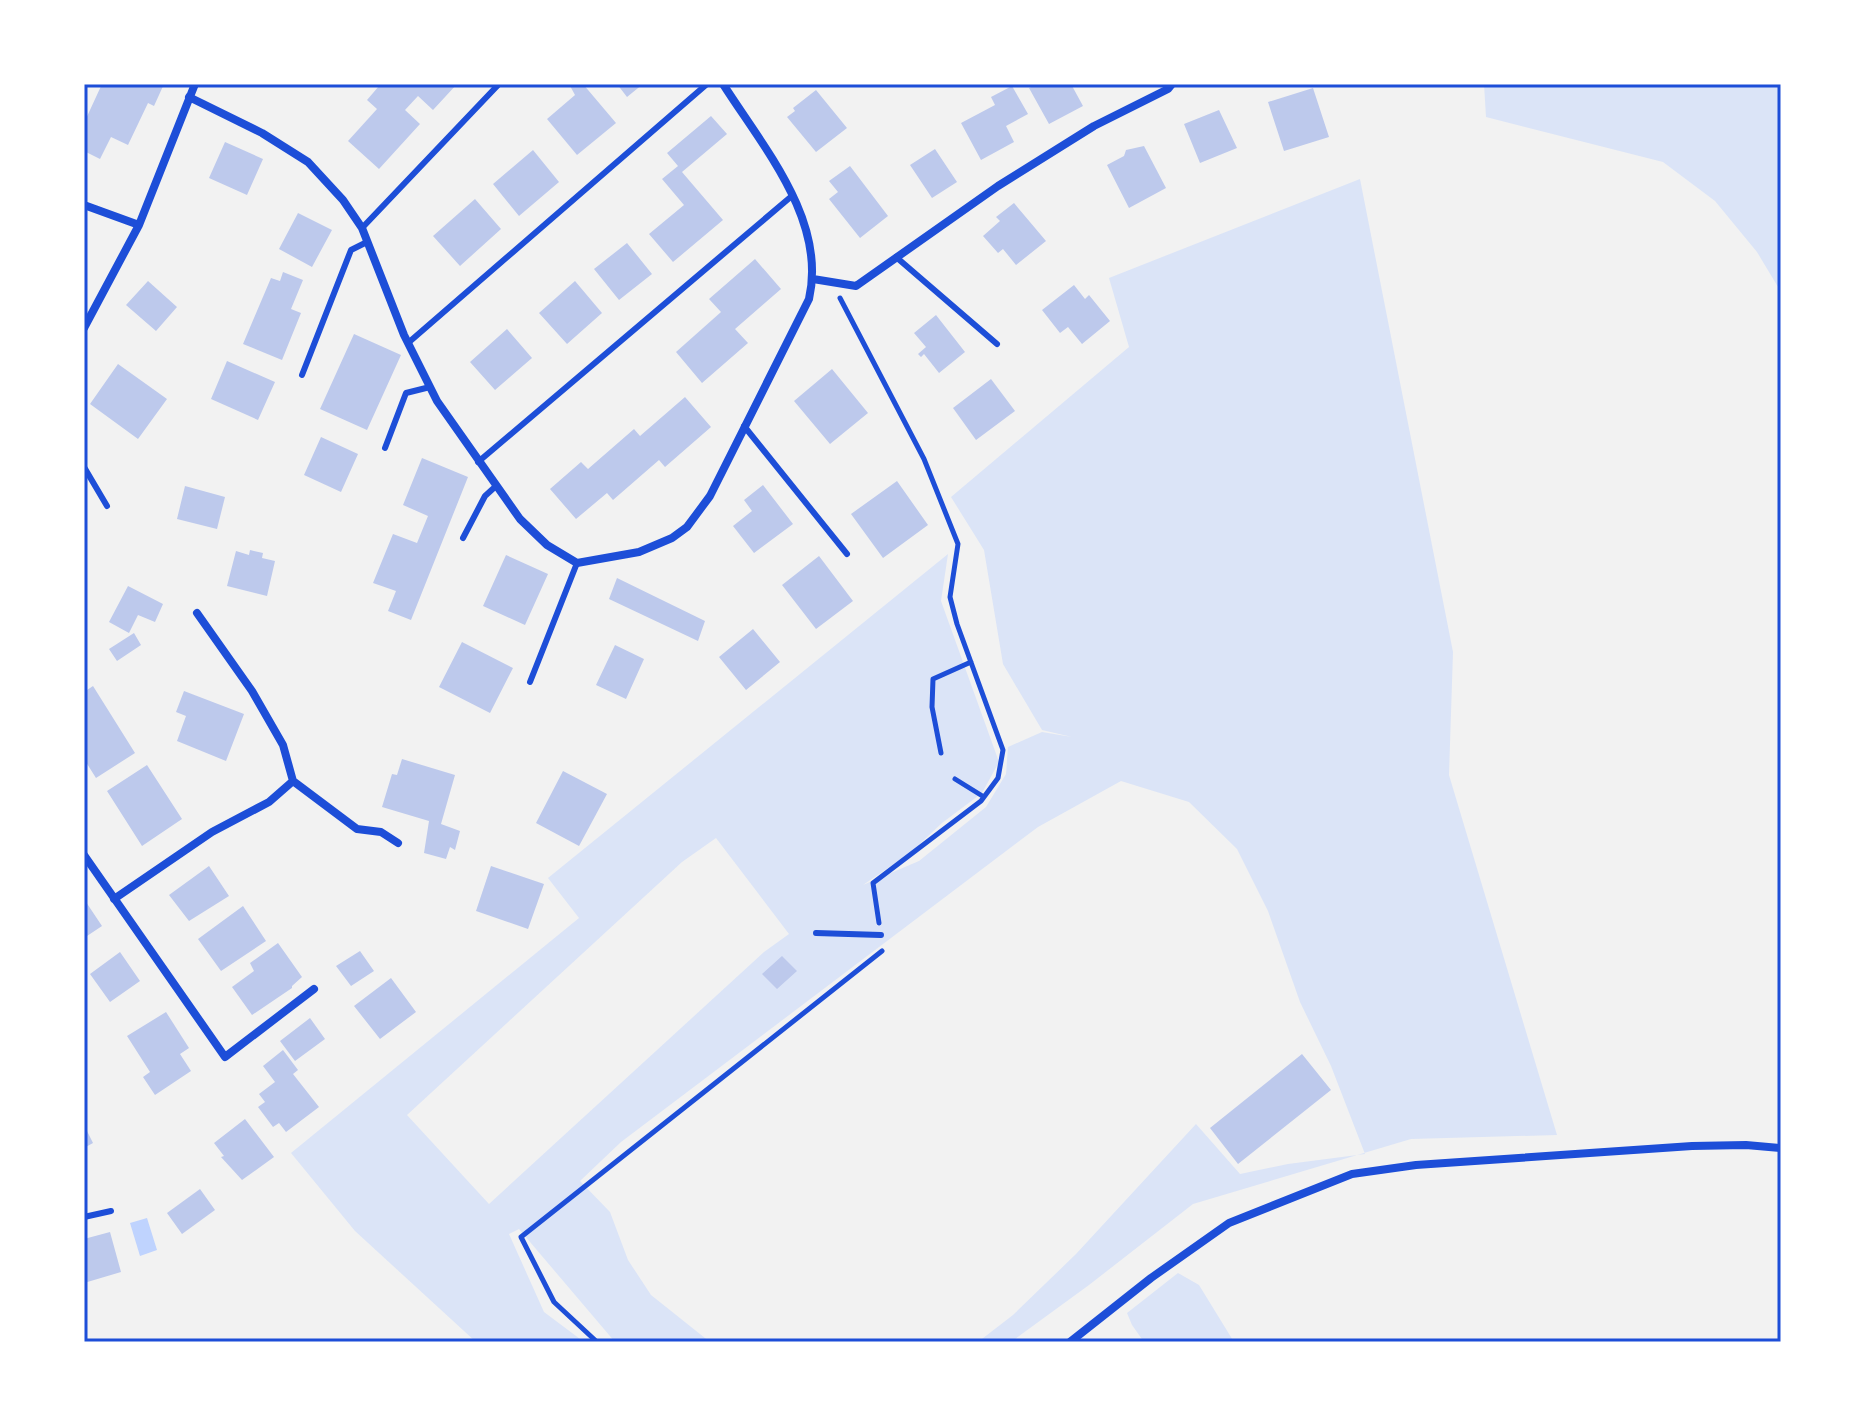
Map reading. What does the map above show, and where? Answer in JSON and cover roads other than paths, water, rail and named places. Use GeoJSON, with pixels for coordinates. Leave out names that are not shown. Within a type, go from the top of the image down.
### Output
{"type":"FeatureCollection","features":[{"type":"Feature","properties":{"kind":"street"},"geometry":{"type":"LineString","coordinates":[[84,328],[139,225],[195,84]]}},
{"type":"Feature","properties":{"kind":"street"},"geometry":{"type":"LineString","coordinates":[[189,97],[262,133],[308,162],[343,200],[362,228],[408,343],[430,387],[478,462],[529,527],[547,545],[577,563],[621,556],[664,542],[687,527],[710,496],[809,299],[813,279],[806,223],[793,195],[723,84]]}},
{"type":"Feature","properties":{"kind":"street"},"geometry":{"type":"LineString","coordinates":[[813,279],[856,286],[1022,171],[1094,126],[1168,89],[1172,84]]}},
{"type":"Feature","properties":{"kind":"street"},"geometry":{"type":"LineString","coordinates":[[84,205],[139,225]]}},
{"type":"Feature","properties":{"kind":"street"},"geometry":{"type":"LineString","coordinates":[[197,613],[252,691],[283,745],[293,781],[357,829],[381,832],[398,843]]}},
{"type":"Feature","properties":{"kind":"street"},"geometry":{"type":"LineString","coordinates":[[114,899],[212,832],[269,802],[293,781]]}},
{"type":"Feature","properties":{"kind":"street"},"geometry":{"type":"LineString","coordinates":[[84,855],[225,1057],[314,989]]}},
{"type":"Feature","properties":{"kind":"street"},"geometry":{"type":"LineString","coordinates":[[1070,1342],[1151,1278],[1229,1223],[1352,1174],[1416,1165],[1660,1148],[1746,1145],[1781,1148]]}},
{"type":"Feature","properties":{"kind":"lane"},"geometry":{"type":"LineString","coordinates":[[362,228],[499,84]]}},
{"type":"Feature","properties":{"kind":"lane"},"geometry":{"type":"LineString","coordinates":[[408,343],[707,84]]}},
{"type":"Feature","properties":{"kind":"lane"},"geometry":{"type":"LineString","coordinates":[[478,462],[793,195]]}},
{"type":"Feature","properties":{"kind":"lane"},"geometry":{"type":"LineString","coordinates":[[302,375],[351,250],[367,242]]}},
{"type":"Feature","properties":{"kind":"lane"},"geometry":{"type":"LineString","coordinates":[[896,257],[997,344]]}},
{"type":"Feature","properties":{"kind":"lane"},"geometry":{"type":"LineString","coordinates":[[385,448],[406,393],[430,387]]}},
{"type":"Feature","properties":{"kind":"lane"},"geometry":{"type":"LineString","coordinates":[[744,426],[847,554]]}},
{"type":"Feature","properties":{"kind":"lane"},"geometry":{"type":"LineString","coordinates":[[84,467],[107,506]]}},
{"type":"Feature","properties":{"kind":"lane"},"geometry":{"type":"LineString","coordinates":[[463,538],[485,496],[496,486]]}},
{"type":"Feature","properties":{"kind":"lane"},"geometry":{"type":"LineString","coordinates":[[530,682],[577,563]]}},
{"type":"Feature","properties":{"kind":"lane"},"geometry":{"type":"LineString","coordinates":[[816,933],[881,935]]}},
{"type":"Feature","properties":{"kind":"lane"},"geometry":{"type":"LineString","coordinates":[[84,1217],[111,1211]]}},
{"type":"Feature","properties":{"kind":"water"},"geometry":{"type":"Polygon","coordinates":[[[147,1218],[157,1250],[140,1256],[130,1223],[147,1218]]]}}]}
